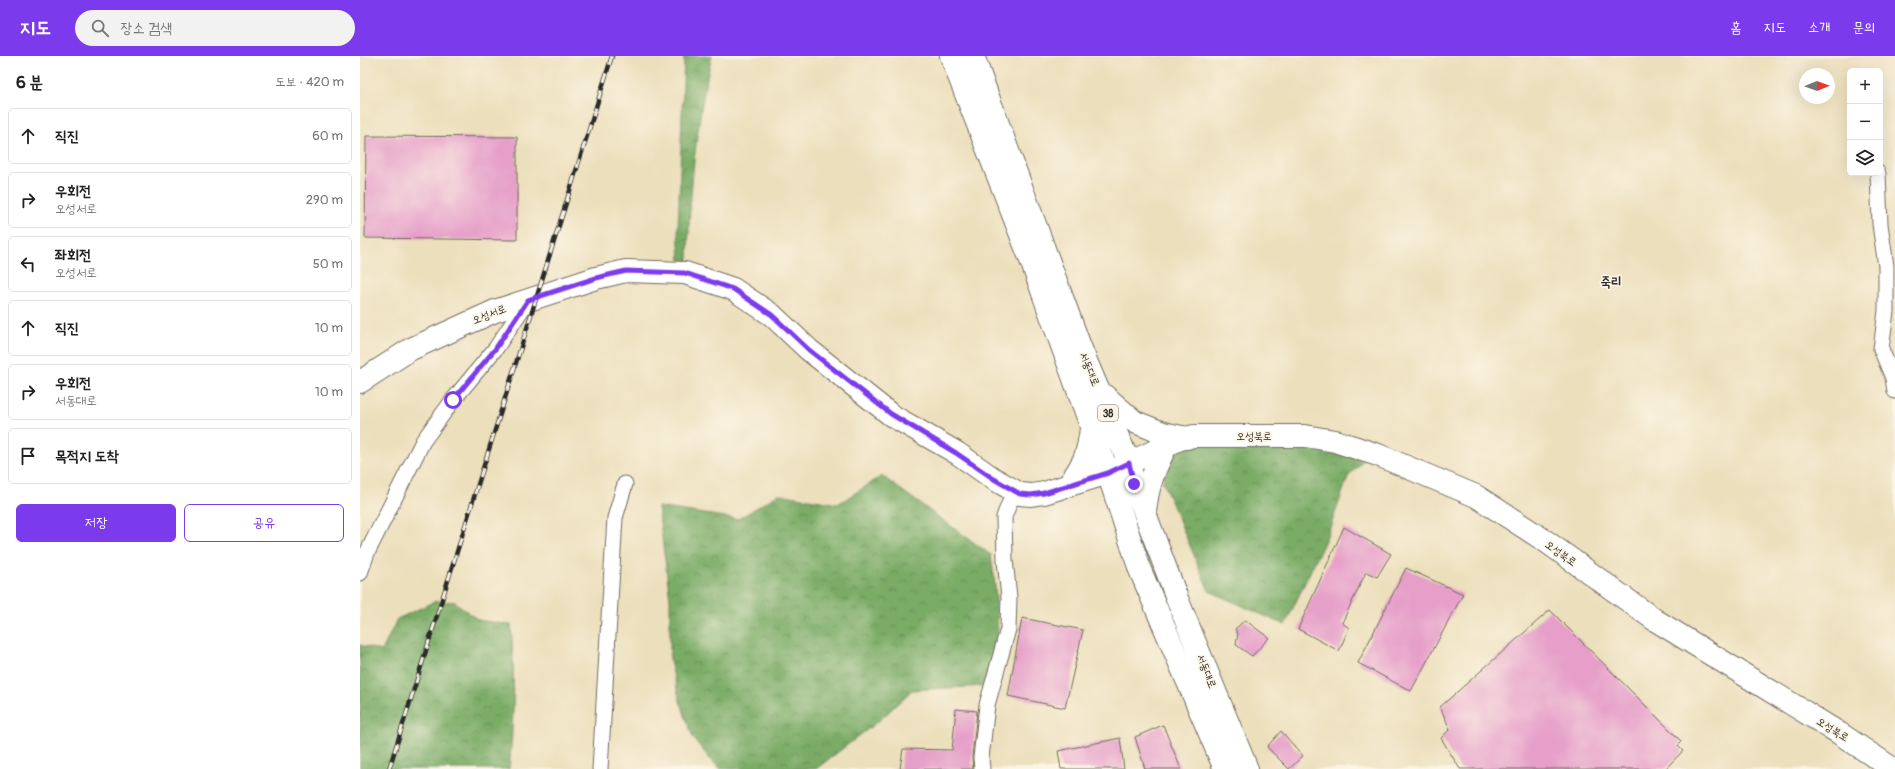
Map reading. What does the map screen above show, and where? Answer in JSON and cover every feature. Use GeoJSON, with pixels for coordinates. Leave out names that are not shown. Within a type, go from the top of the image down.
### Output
{"type":"FeatureCollection","features":[{"type":"Feature","properties":{"kind":"street","name":"서동대로"},"geometry":{"type":"LineString","coordinates":[[951,56],[1032,263],[1108,473],[1140,570],[1225,769]]}},
{"type":"Feature","properties":{"kind":"street","name":"서동대로"},"geometry":{"type":"LineString","coordinates":[[972,56],[1081,349],[1129,463],[1134,484],[1178,601],[1247,769]]}},
{"type":"Feature","properties":{"kind":"street"},"geometry":{"type":"LineString","coordinates":[[1878,176],[1880,224],[1886,266],[1886,311],[1881,349],[1893,378],[1895,391]]}},
{"type":"Feature","properties":{"kind":"street","name":"오성서로"},"geometry":{"type":"LineString","coordinates":[[360,382],[411,349],[495,311],[596,278],[626,271],[685,273],[733,289],[772,315],[809,350],[891,414],[1020,494],[1031,495],[1068,486],[1108,473],[1183,440]]}},
{"type":"Feature","properties":{"kind":"street"},"geometry":{"type":"LineString","coordinates":[[360,573],[367,553],[423,441],[453,400],[496,348],[528,300]]}},
{"type":"Feature","properties":{"kind":"street"},"geometry":{"type":"LineString","coordinates":[[1098,390],[1135,422],[1183,440],[1156,465],[1149,485],[1145,513]]}},
{"type":"Feature","properties":{"kind":"street"},"geometry":{"type":"LineString","coordinates":[[1068,486],[1086,456],[1091,428]]}},
{"type":"Feature","properties":{"kind":"street","name":"오성북로"},"geometry":{"type":"LineString","coordinates":[[1183,440],[1305,436],[1335,441],[1378,455],[1476,496],[1547,542],[1655,620],[1840,733],[1893,769]]}},
{"type":"Feature","properties":{"kind":"street"},"geometry":{"type":"LineString","coordinates":[[600,769],[615,518],[625,484]]}},
{"type":"Feature","properties":{"kind":"street"},"geometry":{"type":"LineString","coordinates":[[982,769],[981,758],[987,705],[1008,629],[1009,597],[1005,560],[1004,517],[1014,491]]}},
{"type":"Feature","properties":{"kind":"green space"},"geometry":{"type":"Polygon","coordinates":[[[684,56],[712,56],[706,81],[694,158],[688,262],[680,260],[678,229],[684,56]]]}},
{"type":"Feature","properties":{"kind":"green space"},"geometry":{"type":"Polygon","coordinates":[[[1191,443],[1328,447],[1363,460],[1348,477],[1327,536],[1285,625],[1209,591],[1163,482],[1167,462],[1178,450],[1191,443]]]}},
{"type":"Feature","properties":{"kind":"green space"},"geometry":{"type":"Polygon","coordinates":[[[882,476],[991,555],[998,630],[985,686],[912,690],[881,719],[816,769],[721,769],[710,759],[693,738],[680,701],[670,661],[670,599],[658,507],[738,519],[779,494],[838,504],[882,476]]]}},
{"type":"Feature","properties":{"kind":"green space"},"geometry":{"type":"Polygon","coordinates":[[[436,601],[455,602],[478,620],[511,625],[513,697],[509,769],[360,769],[360,645],[382,651],[397,619],[436,601]]]}},
{"type":"Feature","properties":{"kind":"building"},"geometry":{"type":"Polygon","coordinates":[[[366,136],[517,137],[517,240],[365,238],[366,136]]]}},
{"type":"Feature","properties":{"kind":"building"},"geometry":{"type":"Polygon","coordinates":[[[1344,527],[1391,554],[1377,577],[1366,572],[1342,623],[1349,628],[1339,651],[1298,629],[1344,527]]]}},
{"type":"Feature","properties":{"kind":"building"},"geometry":{"type":"Polygon","coordinates":[[[1406,568],[1463,594],[1411,691],[1358,663],[1406,568]]]}},
{"type":"Feature","properties":{"kind":"building"},"geometry":{"type":"Polygon","coordinates":[[[1550,610],[1681,741],[1678,746],[1683,751],[1665,769],[1460,769],[1441,738],[1450,729],[1440,707],[1550,610]]]}},
{"type":"Feature","properties":{"kind":"building"},"geometry":{"type":"Polygon","coordinates":[[[1022,618],[1083,630],[1065,708],[1008,696],[1022,618]]]}},
{"type":"Feature","properties":{"kind":"building"},"geometry":{"type":"Polygon","coordinates":[[[1245,620],[1269,638],[1252,656],[1236,645],[1238,634],[1235,629],[1245,620]]]}},
{"type":"Feature","properties":{"kind":"building"},"geometry":{"type":"Polygon","coordinates":[[[956,709],[977,711],[972,757],[973,769],[900,769],[903,749],[952,750],[956,709]]]}},
{"type":"Feature","properties":{"kind":"building"},"geometry":{"type":"Polygon","coordinates":[[[1163,725],[1181,769],[1145,769],[1135,737],[1163,725]]]}},
{"type":"Feature","properties":{"kind":"building"},"geometry":{"type":"Polygon","coordinates":[[[1281,731],[1303,756],[1289,769],[1267,747],[1281,731]]]}},
{"type":"Feature","properties":{"kind":"building"},"geometry":{"type":"Polygon","coordinates":[[[1120,738],[1124,769],[1061,769],[1058,751],[1120,738]]]}},
{"type":"Feature","properties":{"kind":"railway"},"geometry":{"type":"LineString","coordinates":[[389,769],[612,56]]}},
{"type":"Feature","properties":{"kind":"district","name":"죽리"},"geometry":{"type":"Point","coordinates":[1611,281]}},
{"type":"Feature","properties":{"kind":"route"},"geometry":{"type":"LineString","coordinates":[[453,400],[496,348],[528,300],[596,278],[626,271],[685,273],[733,289],[772,315],[844,380],[891,414],[1020,494],[1031,495],[1044,493],[1108,473],[1129,463],[1134,484]]}}]}
